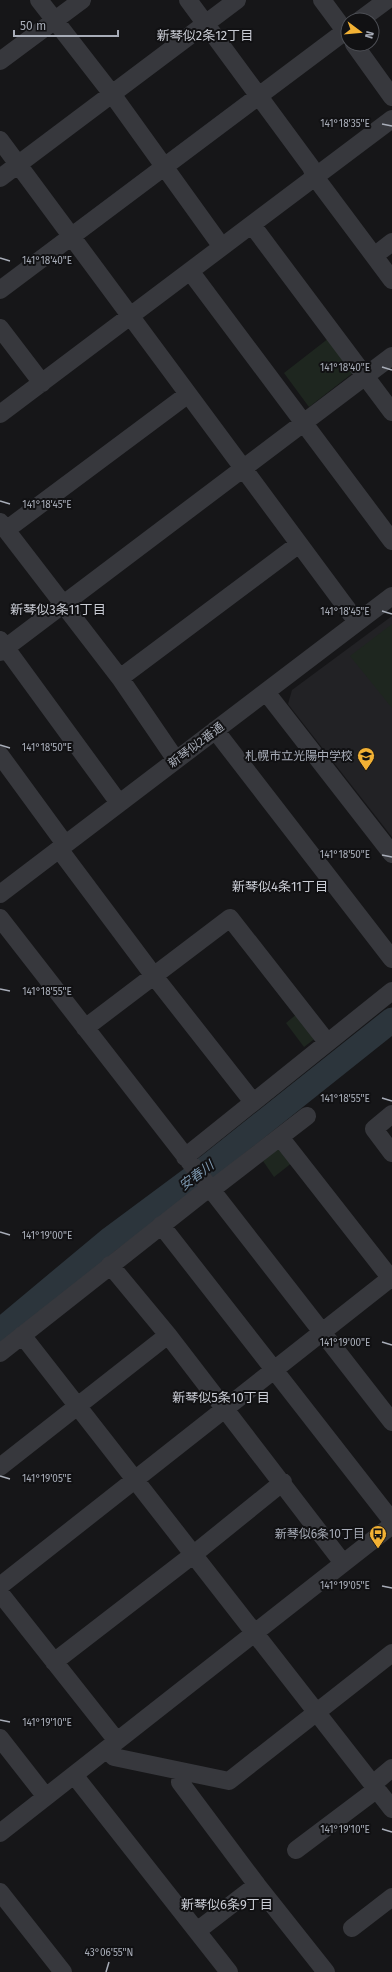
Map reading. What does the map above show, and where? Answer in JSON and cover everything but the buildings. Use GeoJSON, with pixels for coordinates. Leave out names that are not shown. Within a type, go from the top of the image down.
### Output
{"type":"FeatureCollection","features":[{"type":"Feature","properties":{"kind":"street"},"geometry":{"type":"LineString","coordinates":[[39,0],[112,94],[222,247]]}},
{"type":"Feature","properties":{"kind":"street"},"geometry":{"type":"LineString","coordinates":[[0,61],[82,0]]}},
{"type":"Feature","properties":{"kind":"street"},"geometry":{"type":"LineString","coordinates":[[188,0],[260,95],[311,167],[315,177],[392,280]]}},
{"type":"Feature","properties":{"kind":"street"},"geometry":{"type":"LineString","coordinates":[[0,178],[237,0]]}},
{"type":"Feature","properties":{"kind":"street"},"geometry":{"type":"LineString","coordinates":[[322,0],[340,23]]}},
{"type":"Feature","properties":{"kind":"street"},"geometry":{"type":"LineString","coordinates":[[371,12],[387,0]]}},
{"type":"Feature","properties":{"kind":"street"},"geometry":{"type":"LineString","coordinates":[[0,290],[260,95],[340,41]]}},
{"type":"Feature","properties":{"kind":"street"},"geometry":{"type":"LineString","coordinates":[[361,52],[392,97]]}},
{"type":"Feature","properties":{"kind":"street"},"geometry":{"type":"LineString","coordinates":[[0,414],[392,119]]}},
{"type":"Feature","properties":{"kind":"street"},"geometry":{"type":"LineString","coordinates":[[0,140],[131,316],[187,395],[357,622]]}},
{"type":"Feature","properties":{"kind":"street"},"geometry":{"type":"LineString","coordinates":[[252,225],[392,412]]}},
{"type":"Feature","properties":{"kind":"street"},"geometry":{"type":"LineString","coordinates":[[374,256],[392,242]]}},
{"type":"Feature","properties":{"kind":"street"},"geometry":{"type":"LineString","coordinates":[[190,271],[392,542]]}},
{"type":"Feature","properties":{"kind":"street"},"geometry":{"type":"LineString","coordinates":[[0,328],[42,383]]}},
{"type":"Feature","properties":{"kind":"street"},"geometry":{"type":"LineString","coordinates":[[119,803],[2,647],[64,604],[392,356]]}},
{"type":"Feature","properties":{"kind":"street"},"geometry":{"type":"LineString","coordinates":[[176,760],[120,678],[3,526],[187,395]]}},
{"type":"Feature","properties":{"kind":"street"},"geometry":{"type":"LineString","coordinates":[[120,678],[299,544]]}},
{"type":"Feature","properties":{"kind":"street","name":"新琴似2番通"},"geometry":{"type":"LineString","coordinates":[[0,894],[392,596]]}},
{"type":"Feature","properties":{"kind":"street"},"geometry":{"type":"LineString","coordinates":[[266,692],[392,854]]}},
{"type":"Feature","properties":{"kind":"street"},"geometry":{"type":"LineString","coordinates":[[215,730],[392,959]]}},
{"type":"Feature","properties":{"kind":"street"},"geometry":{"type":"LineString","coordinates":[[0,755],[62,847],[154,976],[253,1102]]}},
{"type":"Feature","properties":{"kind":"street"},"geometry":{"type":"LineString","coordinates":[[0,918],[392,1422]]}},
{"type":"Feature","properties":{"kind":"street"},"geometry":{"type":"LineString","coordinates":[[85,1028],[230,918],[327,1042]]}},
{"type":"Feature","properties":{"kind":"street"},"geometry":{"type":"LineString","coordinates":[[189,1162],[253,1102],[392,991]]}},
{"type":"Feature","properties":{"kind":"street"},"geometry":{"type":"LineString","coordinates":[[392,1114],[374,1129],[392,1153]]}},
{"type":"Feature","properties":{"kind":"street"},"geometry":{"type":"LineString","coordinates":[[0,1353],[160,1225],[204,1192],[208,1186],[280,1137],[307,1116]]}},
{"type":"Feature","properties":{"kind":"street"},"geometry":{"type":"LineString","coordinates":[[0,1586],[322,1332],[392,1279],[280,1137]]}},
{"type":"Feature","properties":{"kind":"street"},"geometry":{"type":"LineString","coordinates":[[160,1225],[392,1521]]}},
{"type":"Feature","properties":{"kind":"street"},"geometry":{"type":"LineString","coordinates":[[110,1266],[168,1335],[226,1408],[343,1563]]}},
{"type":"Feature","properties":{"kind":"street"},"geometry":{"type":"LineString","coordinates":[[22,1335],[383,1796]]}},
{"type":"Feature","properties":{"kind":"street"},"geometry":{"type":"LineString","coordinates":[[0,1467],[168,1335]]}},
{"type":"Feature","properties":{"kind":"street"},"geometry":{"type":"LineString","coordinates":[[54,1662],[194,1554],[283,1482]]}},
{"type":"Feature","properties":{"kind":"street"},"geometry":{"type":"LineString","coordinates":[[0,1833],[392,1525]]}},
{"type":"Feature","properties":{"kind":"street"},"geometry":{"type":"LineString","coordinates":[[0,1593],[54,1662],[112,1745],[114,1757],[229,1781],[392,1653]]}},
{"type":"Feature","properties":{"kind":"street"},"geometry":{"type":"LineString","coordinates":[[0,1738],[46,1797]]}},
{"type":"Feature","properties":{"kind":"street"},"geometry":{"type":"LineString","coordinates":[[296,1850],[383,1796],[392,1768]]}},
{"type":"Feature","properties":{"kind":"street"},"geometry":{"type":"LineString","coordinates":[[182,1772],[180,1782],[257,1885],[326,1972]]}},
{"type":"Feature","properties":{"kind":"street"},"geometry":{"type":"LineString","coordinates":[[74,1775],[229,1972]]}},
{"type":"Feature","properties":{"kind":"street"},"geometry":{"type":"LineString","coordinates":[[197,1931],[257,1885]]}},
{"type":"Feature","properties":{"kind":"street"},"geometry":{"type":"LineString","coordinates":[[0,1892],[63,1972]]}},
{"type":"Feature","properties":{"kind":"street"},"geometry":{"type":"LineString","coordinates":[[352,1928],[392,1897]]}},
{"type":"Feature","properties":{"kind":"shaded area"},"geometry":{"type":"Polygon","coordinates":[[[329,338],[354,372],[309,407],[284,373],[329,338]]]}},
{"type":"Feature","properties":{"kind":"shaded area","name":"札幌市立光陽中学校"},"geometry":{"type":"Polygon","coordinates":[[[392,616],[392,837],[288,704],[292,690],[392,616]]]}},
{"type":"Feature","properties":{"kind":"shaded area"},"geometry":{"type":"Polygon","coordinates":[[[392,624],[392,708],[350,656],[392,624]]]}},
{"type":"Feature","properties":{"kind":"shaded area"},"geometry":{"type":"Polygon","coordinates":[[[298,1013],[317,1037],[304,1047],[286,1023],[298,1013]]]}},
{"type":"Feature","properties":{"kind":"shaded area"},"geometry":{"type":"Polygon","coordinates":[[[281,1146],[293,1162],[274,1177],[263,1161],[281,1146]]]}},
{"type":"Feature","properties":{"kind":"waterway","name":"安春川"},"geometry":{"type":"LineString","coordinates":[[0,1331],[109,1240],[210,1165],[392,1020]]}},
{"type":"Feature","properties":{"kind":"place","name":"札幌市立光陽中学校"},"geometry":{"type":"Point","coordinates":[366,771]}},
{"type":"Feature","properties":{"kind":"place","name":"新琴似6条10丁目"},"geometry":{"type":"Point","coordinates":[378,1549]}},
{"type":"Feature","properties":{"kind":"district","name":"新琴似2条12丁目"},"geometry":{"type":"Point","coordinates":[205,35]}},
{"type":"Feature","properties":{"kind":"district","name":"新琴似3条11丁目"},"geometry":{"type":"Point","coordinates":[58,609]}},
{"type":"Feature","properties":{"kind":"district","name":"新琴似4条11丁目"},"geometry":{"type":"Point","coordinates":[280,886]}},
{"type":"Feature","properties":{"kind":"district","name":"新琴似5条10丁目"},"geometry":{"type":"Point","coordinates":[221,1397]}},
{"type":"Feature","properties":{"kind":"district","name":"新琴似6条9丁目"},"geometry":{"type":"Point","coordinates":[227,1904]}}]}
